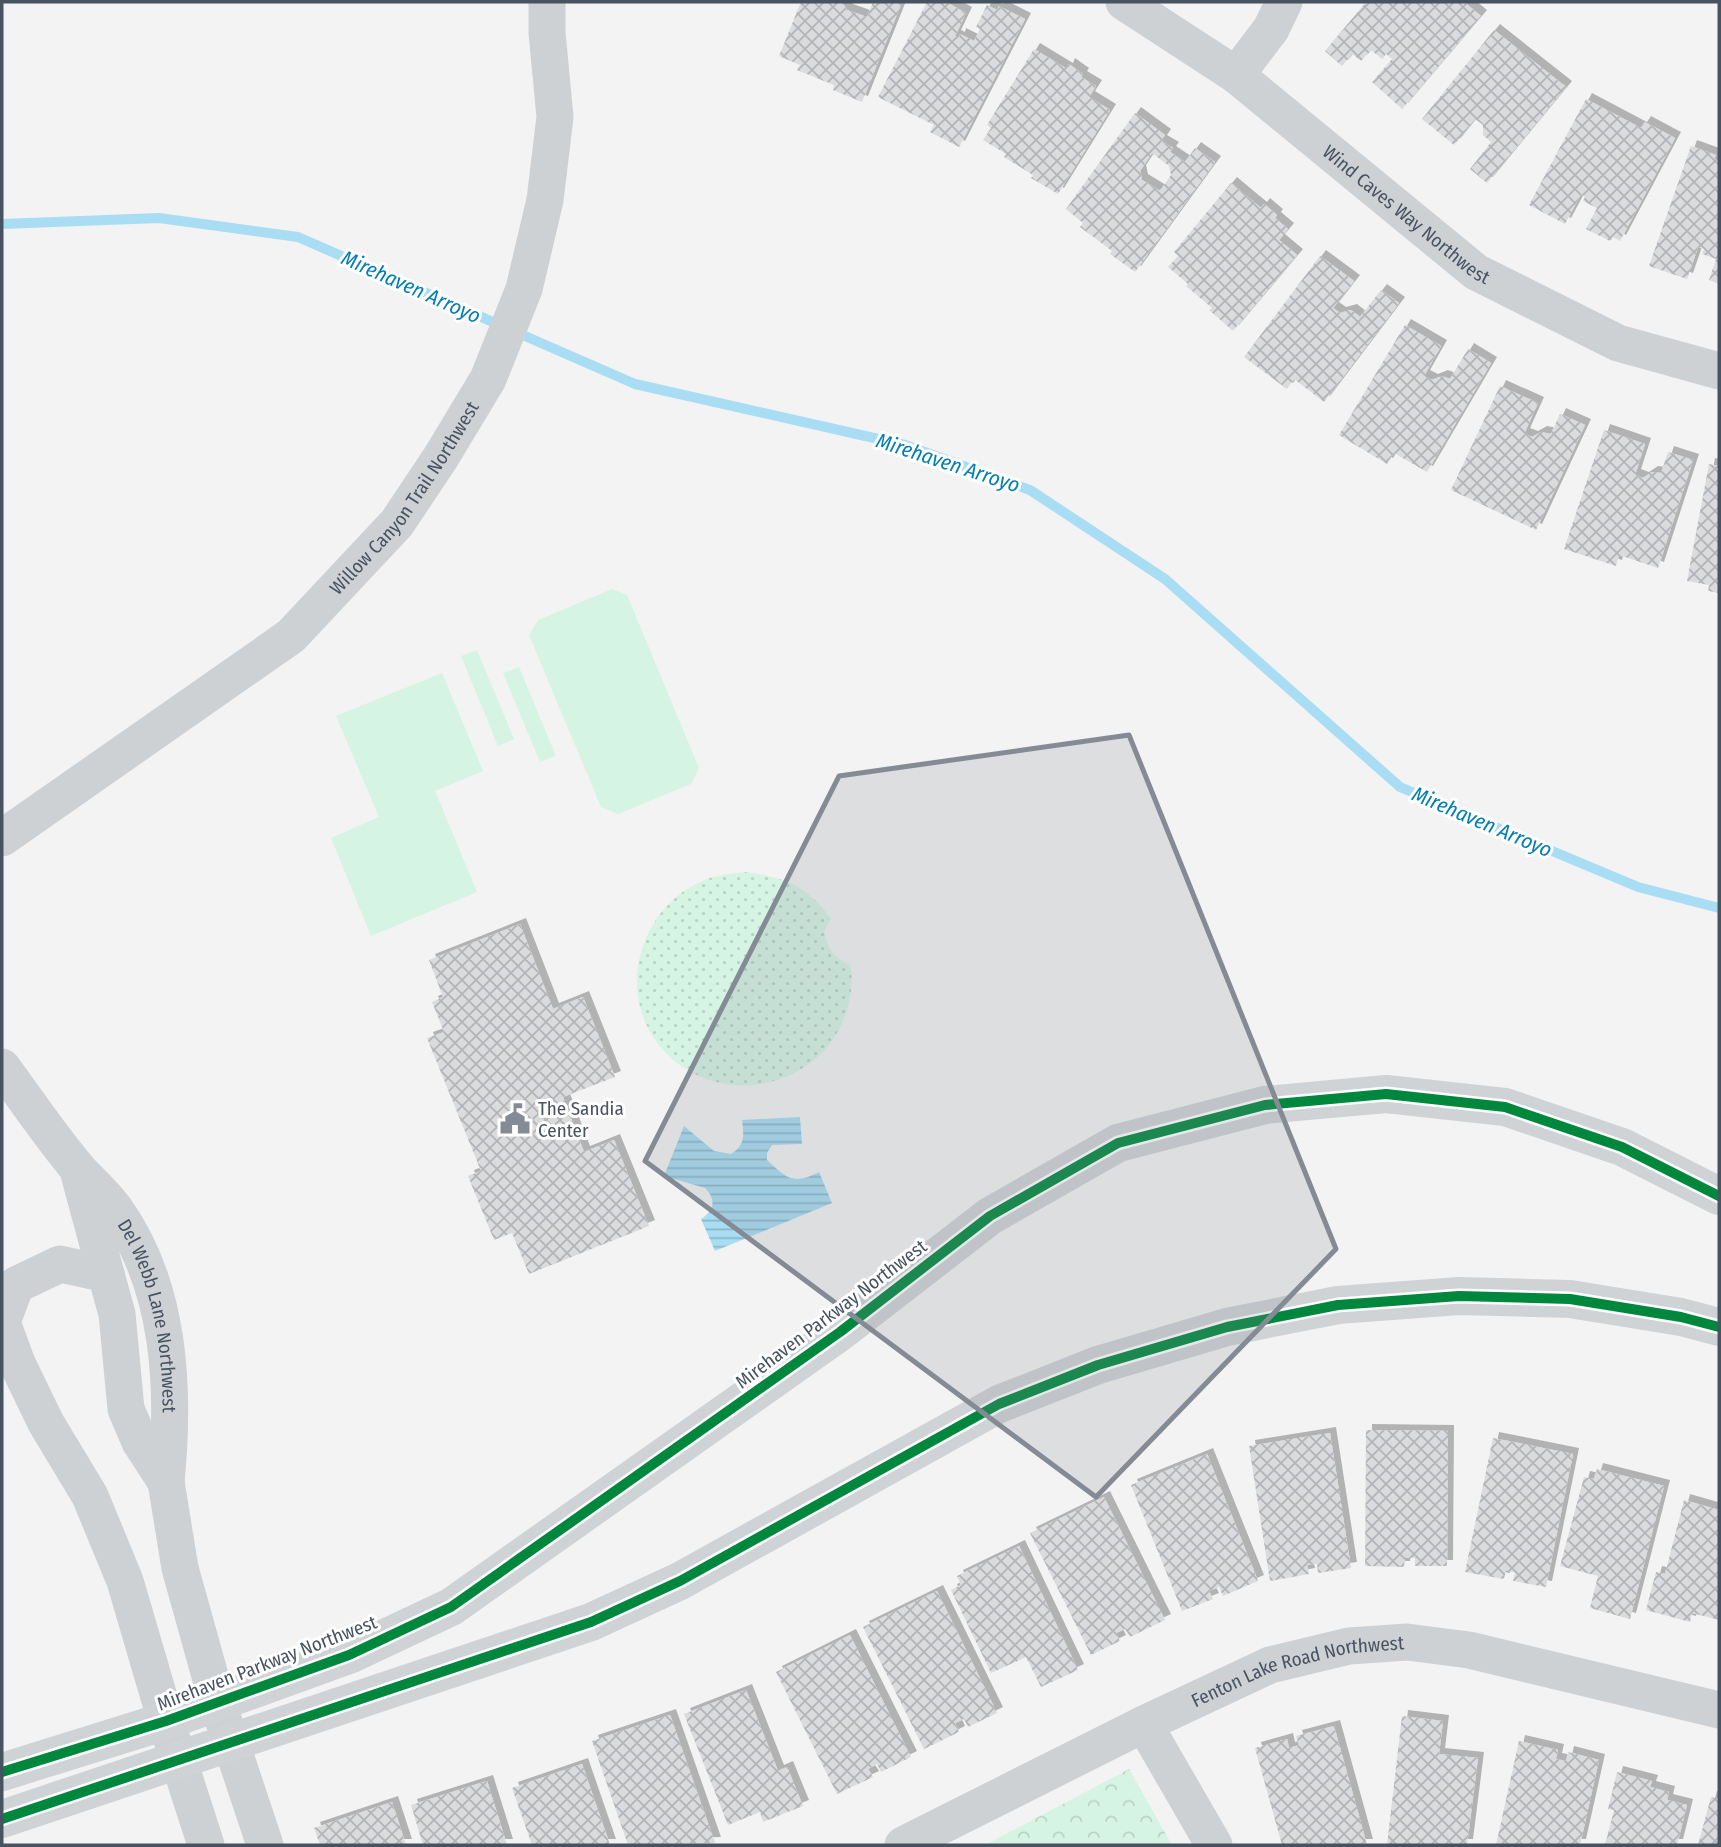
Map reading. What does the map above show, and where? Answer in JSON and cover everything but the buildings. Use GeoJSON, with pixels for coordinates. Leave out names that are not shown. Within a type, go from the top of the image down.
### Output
{"type":"FeatureCollection","features":[{"type":"Feature","properties":{"kind":"street","name":"Willow Canyon Trail Northwest"},"geometry":{"type":"LineString","coordinates":[[2,838],[291,636],[397,523],[441,457],[488,379],[524,289],[545,200],[555,117],[547,33],[547,2]]}},
{"type":"Feature","properties":{"kind":"street","name":"Wind Caves Way Northwest"},"geometry":{"type":"LineString","coordinates":[[1124,2],[1236,75],[1476,272],[1618,343],[1719,371]]}},
{"type":"Feature","properties":{"kind":"street"},"geometry":{"type":"LineString","coordinates":[[1236,75],[1271,29],[1284,2]]}},
{"type":"Feature","properties":{"kind":"street","name":"Del Webb Lane Northwest"},"geometry":{"type":"LineString","coordinates":[[2,1067],[78,1168],[115,1208],[144,1258],[158,1311],[169,1370],[170,1441],[166,1482],[180,1567],[217,1701],[265,1845]]}},
{"type":"Feature","properties":{"kind":"street","name":"Mirehaven Parkway Northwest"},"geometry":{"type":"LineString","coordinates":[[2,1772],[166,1721],[349,1655],[451,1607],[840,1332],[990,1216],[1118,1143],[1265,1105],[1386,1094],[1505,1107],[1622,1147],[1719,1196]]}},
{"type":"Feature","properties":{"kind":"street","name":"Del Webb Lane Northwest"},"geometry":{"type":"LineString","coordinates":[[78,1168],[117,1314],[126,1409],[140,1442],[166,1482]]}},
{"type":"Feature","properties":{"kind":"street","name":"Del Webb Lane Northwest"},"geometry":{"type":"LineString","coordinates":[[106,1274],[60,1264],[16,1285],[2,1322],[17,1363],[46,1423],[90,1496],[125,1581],[178,1761],[206,1845]]}},
{"type":"Feature","properties":{"kind":"street"},"geometry":{"type":"LineString","coordinates":[[2,1819],[591,1622],[680,1581],[999,1404],[1098,1364],[1227,1326],[1338,1305],[1459,1296],[1570,1299],[1681,1317],[1719,1327]]}},
{"type":"Feature","properties":{"kind":"street","name":"Fenton Lake Road Northwest"},"geometry":{"type":"LineString","coordinates":[[903,1845],[1144,1724],[1270,1665],[1349,1646],[1407,1642],[1469,1650],[1719,1710]]}},
{"type":"Feature","properties":{"kind":"street"},"geometry":{"type":"LineString","coordinates":[[1144,1724],[1214,1845]]}},
{"type":"Feature","properties":{"kind":"highlighted area"},"geometry":{"type":"Polygon","coordinates":[[[1129,735],[1336,1249],[1096,1497],[645,1161],[839,776],[1129,735]]]}},
{"type":"Feature","properties":{"kind":"green space"},"geometry":{"type":"Polygon","coordinates":[[[612,589],[627,595],[699,768],[691,784],[618,814],[601,807],[529,635],[538,620],[612,589]]]}},
{"type":"Feature","properties":{"kind":"green space"},"geometry":{"type":"Polygon","coordinates":[[[477,650],[514,739],[498,746],[461,656],[477,650]]]}},
{"type":"Feature","properties":{"kind":"green space"},"geometry":{"type":"Polygon","coordinates":[[[519,667],[556,756],[540,762],[503,673],[519,667]]]}},
{"type":"Feature","properties":{"kind":"green space"},"geometry":{"type":"Polygon","coordinates":[[[442,673],[483,771],[435,791],[477,892],[371,936],[331,838],[379,817],[336,716],[442,673]]]}},
{"type":"Feature","properties":{"kind":"green space"},"geometry":{"type":"Polygon","coordinates":[[[747,872],[795,885],[822,908],[831,919],[824,931],[827,943],[836,956],[851,965],[852,979],[844,1020],[821,1054],[790,1075],[768,1083],[745,1085],[722,1083],[701,1077],[680,1066],[663,1050],[649,1030],[637,989],[642,948],[663,911],[678,896],[702,881],[721,875],[747,872]]]}},
{"type":"Feature","properties":{"kind":"green space"},"geometry":{"type":"Polygon","coordinates":[[[1129,1769],[1172,1845],[985,1845],[1129,1769]]]}},
{"type":"Feature","properties":{"kind":"water"},"geometry":{"type":"Polygon","coordinates":[[[800,1117],[802,1144],[772,1145],[767,1153],[767,1160],[791,1178],[803,1178],[819,1172],[832,1203],[715,1251],[701,1219],[711,1209],[709,1192],[705,1188],[664,1176],[684,1126],[714,1151],[731,1154],[743,1140],[742,1120],[800,1117]]]}},
{"type":"Feature","properties":{"kind":"waterway","name":"Mirehaven Arroyo"},"geometry":{"type":"LineString","coordinates":[[2,224],[159,218],[298,237],[635,384],[905,445],[1030,490],[1165,579],[1400,787],[1638,887],[1719,908]]}},
{"type":"Feature","properties":{"kind":"cycle path"},"geometry":{"type":"LineString","coordinates":[[2,1772],[166,1721],[349,1655],[451,1607],[840,1332],[990,1216],[1118,1143],[1265,1105],[1386,1094],[1505,1107],[1622,1147],[1719,1196]]}},
{"type":"Feature","properties":{"kind":"cycle path"},"geometry":{"type":"LineString","coordinates":[[2,1819],[591,1622],[680,1581],[999,1404],[1098,1365],[1227,1327],[1338,1305],[1459,1296],[1570,1299],[1681,1317],[1719,1327]]}},
{"type":"Feature","properties":{"kind":"place","name":"The Sandia Center"},"geometry":{"type":"Point","coordinates":[515,1119]}}]}
